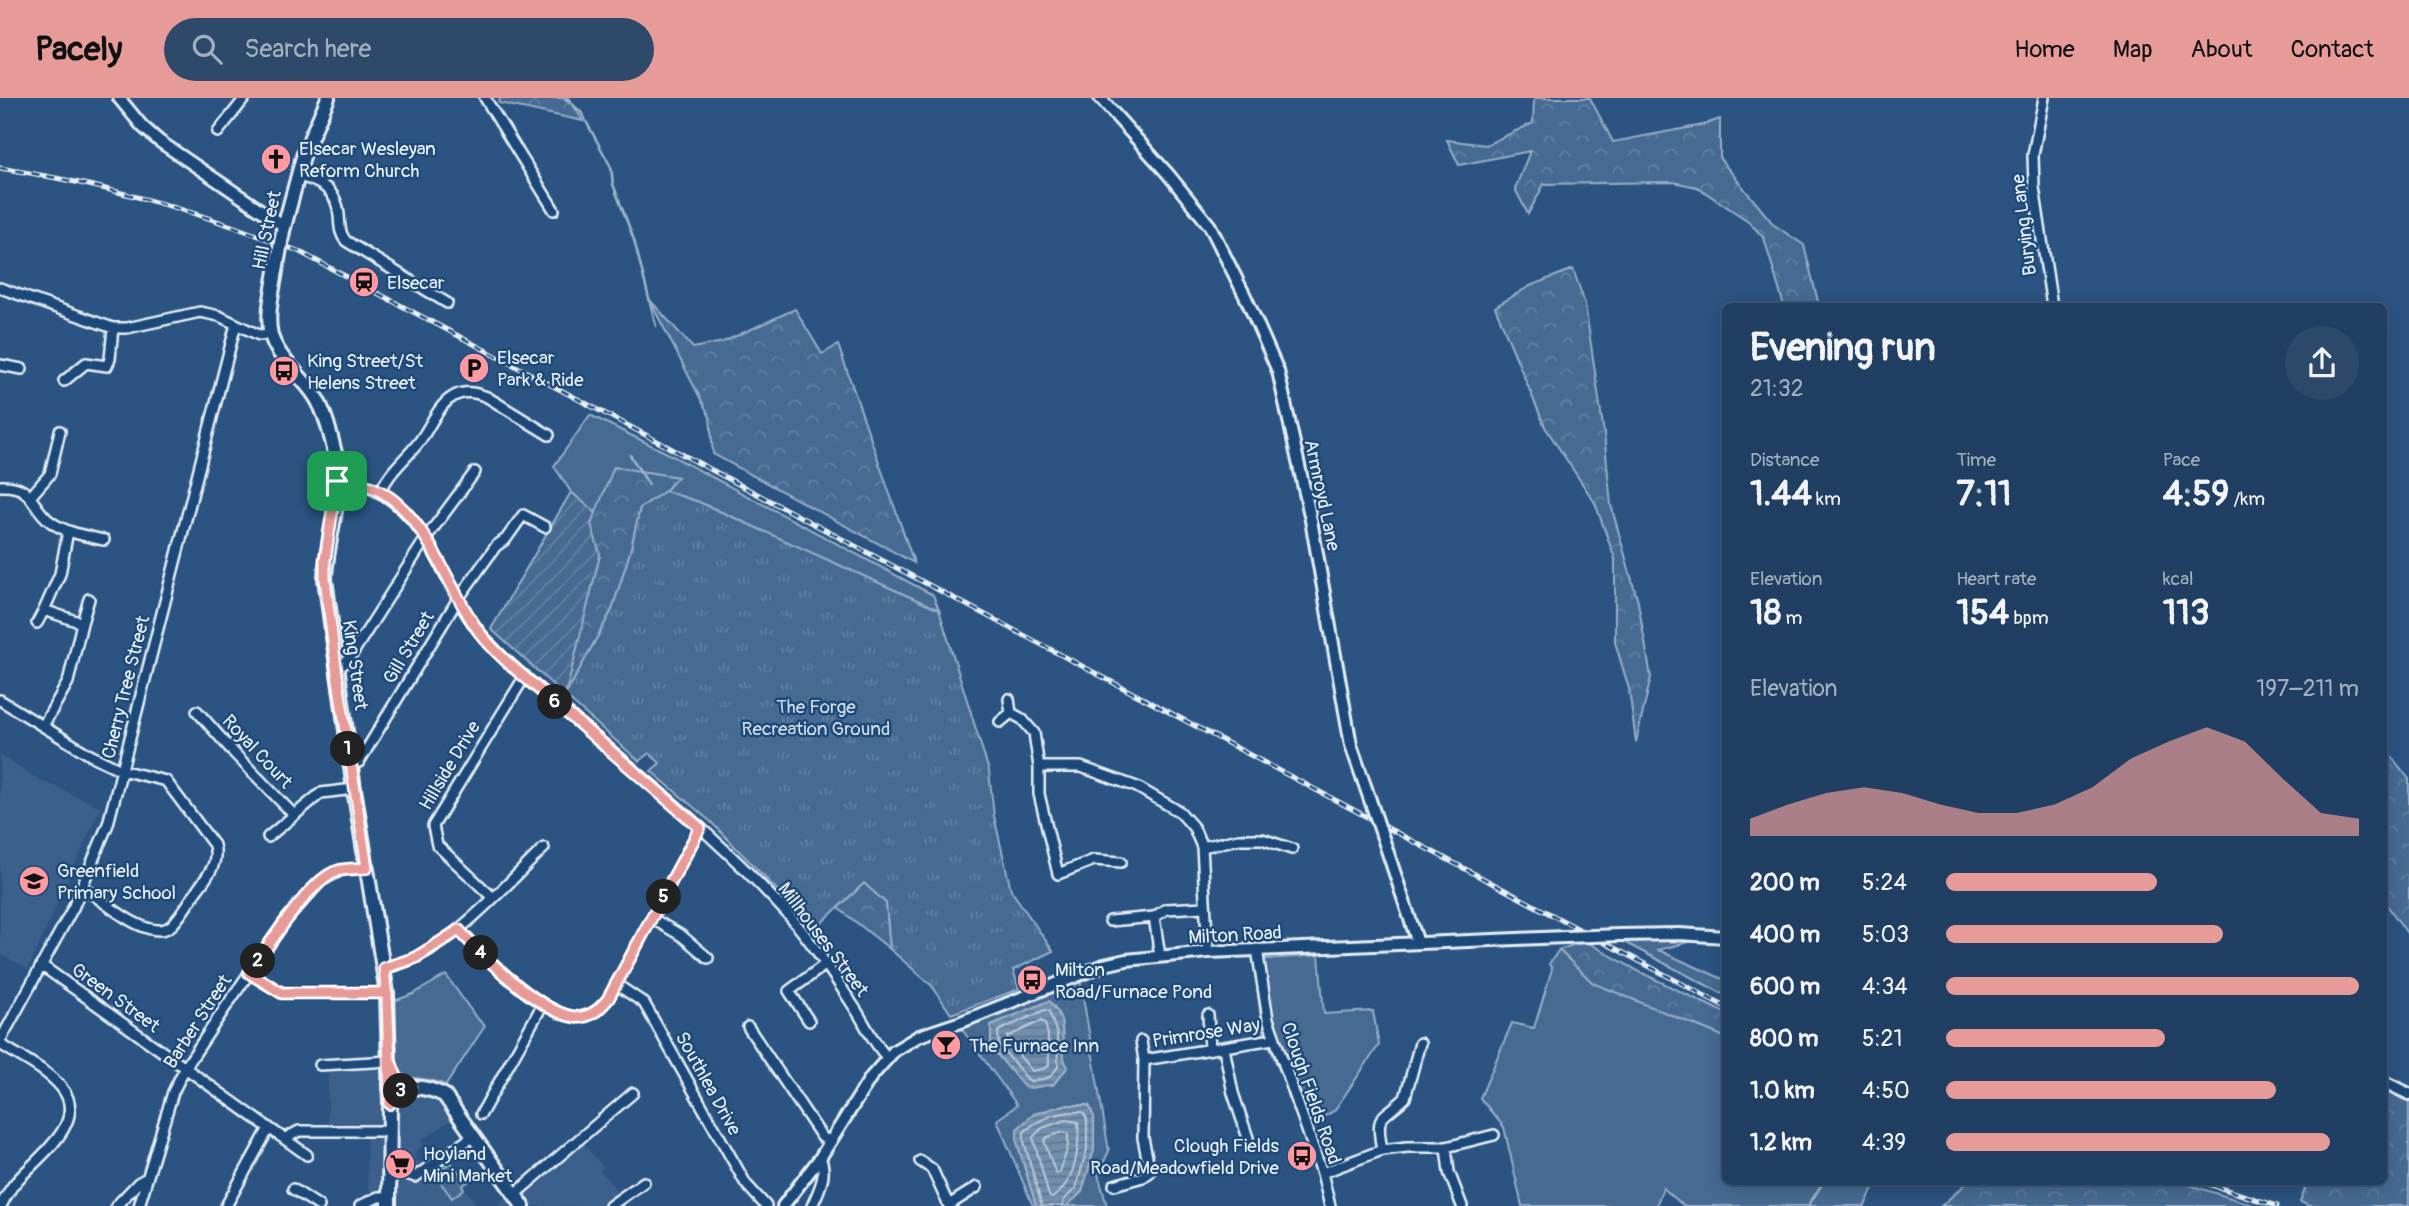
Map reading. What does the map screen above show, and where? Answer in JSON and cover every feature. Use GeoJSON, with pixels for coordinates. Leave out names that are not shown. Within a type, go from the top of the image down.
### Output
{"type":"FeatureCollection","features":[{"type":"Feature","properties":{"kind":"main road","name":"Hill Street"},"geometry":{"type":"LineString","coordinates":[[271,334],[270,310],[284,228],[304,153],[328,98]]}},
{"type":"Feature","properties":{"kind":"main road","name":"King Street"},"geometry":{"type":"LineString","coordinates":[[271,334],[277,348],[316,397],[336,457],[337,481],[325,560],[325,579],[354,789],[387,993],[390,1060],[389,1202]]}},
{"type":"Feature","properties":{"kind":"main road"},"geometry":{"type":"LineString","coordinates":[[390,1060],[397,1078],[410,1087]]}},
{"type":"Feature","properties":{"kind":"main road"},"geometry":{"type":"LineString","coordinates":[[390,1104],[396,1093],[410,1087],[444,1095],[523,1206]]}},
{"type":"Feature","properties":{"kind":"street"},"geometry":{"type":"LineString","coordinates":[[119,98],[142,126],[159,141],[284,228]]}},
{"type":"Feature","properties":{"kind":"street"},"geometry":{"type":"LineString","coordinates":[[218,132],[245,98]]}},
{"type":"Feature","properties":{"kind":"street"},"geometry":{"type":"LineString","coordinates":[[485,98],[554,210]]}},
{"type":"Feature","properties":{"kind":"street","name":"Armroyd Lane"},"geometry":{"type":"LineString","coordinates":[[1100,98],[1210,226],[1278,371],[1311,520],[1351,745],[1418,943]]}},
{"type":"Feature","properties":{"kind":"street","name":"Burying Lane"},"geometry":{"type":"LineString","coordinates":[[2044,98],[2033,155],[2034,187],[2052,303]]}},
{"type":"Feature","properties":{"kind":"street"},"geometry":{"type":"LineString","coordinates":[[298,176],[319,183],[333,195],[339,208],[340,231],[346,241],[447,303]]}},
{"type":"Feature","properties":{"kind":"street"},"geometry":{"type":"LineString","coordinates":[[0,288],[113,328],[127,328],[200,312],[219,316],[259,335],[271,334]]}},
{"type":"Feature","properties":{"kind":"street","name":"Cherry Tree Street"},"geometry":{"type":"LineString","coordinates":[[0,1042],[83,887],[108,824],[236,324]]}},
{"type":"Feature","properties":{"kind":"street"},"geometry":{"type":"LineString","coordinates":[[64,381],[86,363],[107,366],[113,328]]}},
{"type":"Feature","properties":{"kind":"street"},"geometry":{"type":"LineString","coordinates":[[0,365],[22,369]]}},
{"type":"Feature","properties":{"kind":"street"},"geometry":{"type":"LineString","coordinates":[[380,493],[392,472],[417,444],[445,402],[464,392],[487,397],[549,435]]}},
{"type":"Feature","properties":{"kind":"street"},"geometry":{"type":"LineString","coordinates":[[31,496],[50,474],[60,431]]}},
{"type":"Feature","properties":{"kind":"street"},"geometry":{"type":"LineString","coordinates":[[336,667],[349,659],[426,538],[475,472]]}},
{"type":"Feature","properties":{"kind":"street","name":"Millhouses Street"},"geometry":{"type":"LineString","coordinates":[[337,481],[354,483],[380,493],[409,514],[426,538],[480,634],[752,875],[793,920],[826,964],[887,1057]]}},
{"type":"Feature","properties":{"kind":"street"},"geometry":{"type":"LineString","coordinates":[[0,486],[16,487],[31,496],[50,522],[68,531],[104,540]]}},
{"type":"Feature","properties":{"kind":"street","name":"Gill Street"},"geometry":{"type":"LineString","coordinates":[[351,765],[360,759],[458,599],[496,546],[506,539],[523,514],[545,527]]}},
{"type":"Feature","properties":{"kind":"street"},"geometry":{"type":"LineString","coordinates":[[37,623],[60,574],[68,531]]}},
{"type":"Feature","properties":{"kind":"street"},"geometry":{"type":"LineString","coordinates":[[43,726],[68,682],[89,599]]}},
{"type":"Feature","properties":{"kind":"street"},"geometry":{"type":"LineString","coordinates":[[44,610],[82,623]]}},
{"type":"Feature","properties":{"kind":"street","name":"Hillside Drive"},"geometry":{"type":"LineString","coordinates":[[492,897],[437,845],[433,826],[525,676]]}},
{"type":"Feature","properties":{"kind":"street"},"geometry":{"type":"LineString","coordinates":[[1009,699],[1011,713]]}},
{"type":"Feature","properties":{"kind":"street"},"geometry":{"type":"LineString","coordinates":[[0,700],[90,755],[121,770],[166,781],[214,845],[213,867],[171,927],[157,931],[144,929],[83,887]]}},
{"type":"Feature","properties":{"kind":"street","name":"Royal Court"},"geometry":{"type":"LineString","coordinates":[[197,710],[294,815]]}},
{"type":"Feature","properties":{"kind":"street"},"geometry":{"type":"LineString","coordinates":[[1000,722],[1011,713]]}},
{"type":"Feature","properties":{"kind":"street"},"geometry":{"type":"LineString","coordinates":[[1011,713],[1022,719],[1034,733],[1040,794],[1058,874],[1094,860],[1121,862]]}},
{"type":"Feature","properties":{"kind":"street"},"geometry":{"type":"LineString","coordinates":[[1039,767],[1082,767],[1137,787],[1180,812],[1194,828],[1202,847],[1208,952]]}},
{"type":"Feature","properties":{"kind":"street"},"geometry":{"type":"LineString","coordinates":[[268,837],[321,793],[354,789]]}},
{"type":"Feature","properties":{"kind":"street"},"geometry":{"type":"LineString","coordinates":[[459,930],[488,961],[543,1004],[569,1016],[589,1015],[604,1004],[616,984],[700,828]]}},
{"type":"Feature","properties":{"kind":"street"},"geometry":{"type":"LineString","coordinates":[[1202,847],[1238,839],[1262,839],[1292,849]]}},
{"type":"Feature","properties":{"kind":"street"},"geometry":{"type":"LineString","coordinates":[[384,968],[415,958],[459,930],[544,848]]}},
{"type":"Feature","properties":{"kind":"street","name":"Barber Street"},"geometry":{"type":"LineString","coordinates":[[139,1206],[173,1092],[185,1068],[249,973],[286,920],[321,881],[341,870],[367,868]]}},
{"type":"Feature","properties":{"kind":"street"},"geometry":{"type":"LineString","coordinates":[[1110,920],[1154,917],[1166,909],[1204,907]]}},
{"type":"Feature","properties":{"kind":"street"},"geometry":{"type":"LineString","coordinates":[[1154,917],[1160,956]]}},
{"type":"Feature","properties":{"kind":"street"},"geometry":{"type":"LineString","coordinates":[[653,919],[682,936],[708,958]]}},
{"type":"Feature","properties":{"kind":"street","name":"Milton Road"},"geometry":{"type":"LineString","coordinates":[[783,1206],[820,1158],[887,1057],[919,1035],[1115,962],[1257,949],[1620,935],[1722,937]]}},
{"type":"Feature","properties":{"kind":"street","name":"Clough Fields Road"},"geometry":{"type":"LineString","coordinates":[[1257,949],[1273,1039],[1322,1173],[1330,1206]]}},
{"type":"Feature","properties":{"kind":"street"},"geometry":{"type":"LineString","coordinates":[[809,1021],[789,991],[826,964]]}},
{"type":"Feature","properties":{"kind":"street","name":"Green Street"},"geometry":{"type":"LineString","coordinates":[[41,965],[307,1155]]}},
{"type":"Feature","properties":{"kind":"street"},"geometry":{"type":"LineString","coordinates":[[249,973],[282,993],[387,993]]}},
{"type":"Feature","properties":{"kind":"street","name":"Southlea Drive"},"geometry":{"type":"LineString","coordinates":[[616,984],[644,1003],[746,1184],[766,1206]]}},
{"type":"Feature","properties":{"kind":"street"},"geometry":{"type":"LineString","coordinates":[[481,1114],[543,1004]]}},
{"type":"Feature","properties":{"kind":"street"},"geometry":{"type":"LineString","coordinates":[[1208,1015],[1210,1049]]}},
{"type":"Feature","properties":{"kind":"street"},"geometry":{"type":"LineString","coordinates":[[748,1027],[822,1136],[830,1142]]}},
{"type":"Feature","properties":{"kind":"street","name":"Primrose Way"},"geometry":{"type":"LineString","coordinates":[[1144,1060],[1273,1039]]}},
{"type":"Feature","properties":{"kind":"street","name":"Primrose Way"},"geometry":{"type":"LineString","coordinates":[[1114,1185],[1143,1177],[1150,1172],[1143,1138],[1144,1060],[1141,1041]]}},
{"type":"Feature","properties":{"kind":"street"},"geometry":{"type":"LineString","coordinates":[[0,1042],[50,1077],[62,1088],[70,1103],[68,1121],[61,1135],[13,1185],[1,1206]]}},
{"type":"Feature","properties":{"kind":"street"},"geometry":{"type":"LineString","coordinates":[[1382,1150],[1378,1131],[1380,1121],[1390,1108],[1405,1098],[1420,1043]]}},
{"type":"Feature","properties":{"kind":"street"},"geometry":{"type":"LineString","coordinates":[[1224,1048],[1233,1093],[1248,1138]]}},
{"type":"Feature","properties":{"kind":"street"},"geometry":{"type":"LineString","coordinates":[[320,1065],[390,1060]]}},
{"type":"Feature","properties":{"kind":"street"},"geometry":{"type":"LineString","coordinates":[[2387,1083],[2409,1094]]}},
{"type":"Feature","properties":{"kind":"street"},"geometry":{"type":"LineString","coordinates":[[514,1195],[634,1093]]}},
{"type":"Feature","properties":{"kind":"street"},"geometry":{"type":"LineString","coordinates":[[226,1206],[269,1128]]}},
{"type":"Feature","properties":{"kind":"street"},"geometry":{"type":"LineString","coordinates":[[284,1139],[299,1131],[390,1131]]}},
{"type":"Feature","properties":{"kind":"street"},"geometry":{"type":"LineString","coordinates":[[1322,1173],[1382,1150],[1446,1147],[1494,1135]]}},
{"type":"Feature","properties":{"kind":"street"},"geometry":{"type":"LineString","coordinates":[[388,1168],[415,1177],[472,1137]]}},
{"type":"Feature","properties":{"kind":"street"},"geometry":{"type":"LineString","coordinates":[[1446,1147],[1449,1172],[1462,1206]]}},
{"type":"Feature","properties":{"kind":"street","name":"Milton Road"},"geometry":{"type":"LineString","coordinates":[[812,1206],[823,1176],[823,1163],[820,1158]]}},
{"type":"Feature","properties":{"kind":"street"},"geometry":{"type":"LineString","coordinates":[[920,1161],[932,1169],[949,1206],[977,1186]]}},
{"type":"Feature","properties":{"kind":"street"},"geometry":{"type":"LineString","coordinates":[[116,1206],[145,1179]]}},
{"type":"Feature","properties":{"kind":"street"},"geometry":{"type":"LineString","coordinates":[[610,1206],[644,1182]]}},
{"type":"Feature","properties":{"kind":"street"},"geometry":{"type":"LineString","coordinates":[[293,1189],[319,1206]]}},
{"type":"Feature","properties":{"kind":"street"},"geometry":{"type":"LineString","coordinates":[[360,1206],[378,1197],[389,1202]]}},
{"type":"Feature","properties":{"kind":"shaded area","name":"Greenfield Primary School"},"geometry":{"type":"Polygon","coordinates":[[[0,755],[38,779],[101,807],[28,969],[0,954],[0,755]]]}},
{"type":"Feature","properties":{"kind":"shaded area"},"geometry":{"type":"Polygon","coordinates":[[[328,1064],[387,1064],[395,1086],[435,1091],[458,1115],[421,1141],[423,1145],[415,1152],[415,1160],[431,1166],[452,1198],[465,1189],[478,1206],[382,1206],[368,1188],[366,1127],[328,1127],[328,1064]]]}},
{"type":"Feature","properties":{"kind":"shaded area"},"geometry":{"type":"Polygon","coordinates":[[[583,1143],[603,1167],[600,1170],[620,1195],[604,1206],[496,1206],[510,1195],[516,1201],[583,1143]]]}},
{"type":"Feature","properties":{"kind":"green space"},"geometry":{"type":"Polygon","coordinates":[[[500,98],[569,98],[583,121],[499,103],[500,98]]]}},
{"type":"Feature","properties":{"kind":"green space"},"geometry":{"type":"Polygon","coordinates":[[[1534,98],[1590,98],[1613,142],[1703,125],[1720,119],[1720,159],[1774,225],[1804,245],[1818,303],[1783,303],[1764,238],[1748,221],[1697,187],[1673,182],[1544,184],[1528,214],[1515,189],[1530,151],[1459,165],[1447,140],[1486,145],[1533,123],[1534,98]]]}},
{"type":"Feature","properties":{"kind":"green space"},"geometry":{"type":"Polygon","coordinates":[[[1573,269],[1585,304],[1604,433],[1611,505],[1638,602],[1651,677],[1636,742],[1629,689],[1615,642],[1615,559],[1595,503],[1545,427],[1495,307],[1530,286],[1573,269]]]}},
{"type":"Feature","properties":{"kind":"green space"},"geometry":{"type":"Polygon","coordinates":[[[649,299],[693,348],[723,342],[795,309],[822,354],[838,345],[914,563],[713,454],[710,417],[649,299]]]}},
{"type":"Feature","properties":{"kind":"green space"},"geometry":{"type":"Polygon","coordinates":[[[590,415],[667,453],[933,595],[939,610],[699,502],[665,491],[677,477],[614,467],[596,513],[571,492],[554,466],[590,415]]]}},
{"type":"Feature","properties":{"kind":"green space"},"geometry":{"type":"Polygon","coordinates":[[[614,467],[678,477],[665,491],[640,508],[612,610],[565,696],[600,555],[591,524],[614,467]]]}},
{"type":"Feature","properties":{"kind":"green space","name":"The Forge Recreation Ground"},"geometry":{"type":"Polygon","coordinates":[[[665,491],[699,502],[939,610],[989,771],[994,816],[1011,890],[1053,951],[1013,970],[1019,989],[951,1014],[932,986],[890,949],[886,903],[864,883],[815,929],[711,822],[651,771],[660,763],[649,753],[639,761],[565,696],[612,610],[631,549],[640,508],[665,491]]]}},
{"type":"Feature","properties":{"kind":"green space"},"geometry":{"type":"Polygon","coordinates":[[[571,492],[596,513],[591,524],[600,555],[565,696],[491,629],[571,492]]]}},
{"type":"Feature","properties":{"kind":"green space"},"geometry":{"type":"Polygon","coordinates":[[[2387,751],[2409,779],[2409,936],[2387,905],[2387,751]]]}},
{"type":"Feature","properties":{"kind":"green space"},"geometry":{"type":"Polygon","coordinates":[[[864,883],[886,903],[890,949],[838,908],[864,883]]]}},
{"type":"Feature","properties":{"kind":"green space"},"geometry":{"type":"Polygon","coordinates":[[[1585,941],[1642,973],[1722,1012],[1722,1036],[1593,983],[1559,950],[1585,941]]]}},
{"type":"Feature","properties":{"kind":"green space"},"geometry":{"type":"Polygon","coordinates":[[[1622,941],[1692,941],[1658,950],[1722,979],[1722,993],[1622,941]]]}},
{"type":"Feature","properties":{"kind":"green space"},"geometry":{"type":"Polygon","coordinates":[[[1559,950],[1593,983],[1722,1036],[1722,1185],[1874,1185],[1865,1206],[1684,1206],[1663,1188],[1656,1206],[1522,1206],[1504,1127],[1480,1098],[1512,1023],[1534,1028],[1552,969],[1549,964],[1559,950]]]}},
{"type":"Feature","properties":{"kind":"green space"},"geometry":{"type":"Polygon","coordinates":[[[1319,955],[1324,1014],[1373,1011],[1379,1045],[1334,1111],[1303,1128],[1262,1028],[1254,960],[1319,955]]]}},
{"type":"Feature","properties":{"kind":"green space"},"geometry":{"type":"Polygon","coordinates":[[[446,975],[485,1026],[446,1085],[406,1077],[396,1066],[394,1001],[413,994],[446,975]]]}},
{"type":"Feature","properties":{"kind":"green space"},"geometry":{"type":"Polygon","coordinates":[[[1080,979],[1109,1151],[1098,1174],[1107,1206],[1033,1206],[997,1120],[1017,1105],[961,1028],[1080,979]]]}},
{"type":"Feature","properties":{"kind":"green space"},"geometry":{"type":"Polygon","coordinates":[[[2387,1089],[2392,1089],[2409,1101],[2409,1206],[2310,1206],[2300,1202],[2306,1185],[2387,1185],[2387,1089]]]}},
{"type":"Feature","properties":{"kind":"green space"},"geometry":{"type":"Polygon","coordinates":[[[451,1162],[460,1174],[464,1172],[470,1180],[462,1186],[464,1189],[452,1198],[435,1175],[451,1162]]]}},
{"type":"Feature","properties":{"kind":"green space"},"geometry":{"type":"Polygon","coordinates":[[[1965,1185],[2190,1185],[2256,1206],[1941,1206],[1965,1185]]]}},
{"type":"Feature","properties":{"kind":"water"},"geometry":{"type":"Polygon","coordinates":[[[1049,1001],[1060,1018],[1064,1060],[1068,1067],[1053,1085],[1024,1087],[991,1047],[991,1025],[1049,1001]]]}},
{"type":"Feature","properties":{"kind":"water"},"geometry":{"type":"Polygon","coordinates":[[[1064,1105],[1089,1105],[1094,1117],[1094,1150],[1082,1192],[1067,1206],[1036,1206],[1017,1142],[1017,1129],[1034,1114],[1064,1105]]]}},
{"type":"Feature","properties":{"kind":"waterway"},"geometry":{"type":"LineString","coordinates":[[565,98],[581,112],[611,167],[613,184],[634,240],[656,326]]}},
{"type":"Feature","properties":{"kind":"waterway"},"geometry":{"type":"LineString","coordinates":[[630,455],[649,485]]}},
{"type":"Feature","properties":{"kind":"waterway"},"geometry":{"type":"LineString","coordinates":[[1808,1206],[1821,1185]]}},
{"type":"Feature","properties":{"kind":"railway"},"geometry":{"type":"LineString","coordinates":[[0,168],[77,182],[152,201],[298,251],[1722,1005]]}},
{"type":"Feature","properties":{"kind":"railway"},"geometry":{"type":"LineString","coordinates":[[2211,1185],[2277,1206]]}},
{"type":"Feature","properties":{"kind":"place","name":"Elsecar Wesleyan Reform Church"},"geometry":{"type":"Point","coordinates":[276,159]}},
{"type":"Feature","properties":{"kind":"place","name":"Elsecar"},"geometry":{"type":"Point","coordinates":[364,282]}},
{"type":"Feature","properties":{"kind":"place","name":"Elsecar Park & Ride"},"geometry":{"type":"Point","coordinates":[474,368]}},
{"type":"Feature","properties":{"kind":"place","name":"King Street/St Helens Street"},"geometry":{"type":"Point","coordinates":[284,371]}},
{"type":"Feature","properties":{"kind":"place","name":"Greenfield Primary School"},"geometry":{"type":"Point","coordinates":[34,881]}},
{"type":"Feature","properties":{"kind":"place","name":"Milton Road/Furnace Pond"},"geometry":{"type":"Point","coordinates":[1032,980]}},
{"type":"Feature","properties":{"kind":"place","name":"The Furnace Inn"},"geometry":{"type":"Point","coordinates":[946,1045]}},
{"type":"Feature","properties":{"kind":"place","name":"Clough Fields Road/Meadowfield Drive"},"geometry":{"type":"Point","coordinates":[1302,1156]}},
{"type":"Feature","properties":{"kind":"place","name":"Hoyland Mini Market"},"geometry":{"type":"Point","coordinates":[400,1164]}},
{"type":"Feature","properties":{"kind":"route"},"geometry":{"type":"LineString","coordinates":[[337,481],[325,560],[325,579],[367,868],[341,870],[321,881],[286,920],[249,973],[282,993],[387,993],[390,1060],[397,1078],[410,1087],[396,1093],[390,1104],[390,1060],[387,999],[387,993],[384,968],[415,958],[459,930],[488,961],[543,1004],[569,1016],[589,1015],[599,1010],[608,999],[700,828],[480,634],[426,538],[409,514],[369,487],[337,481]]}}]}
